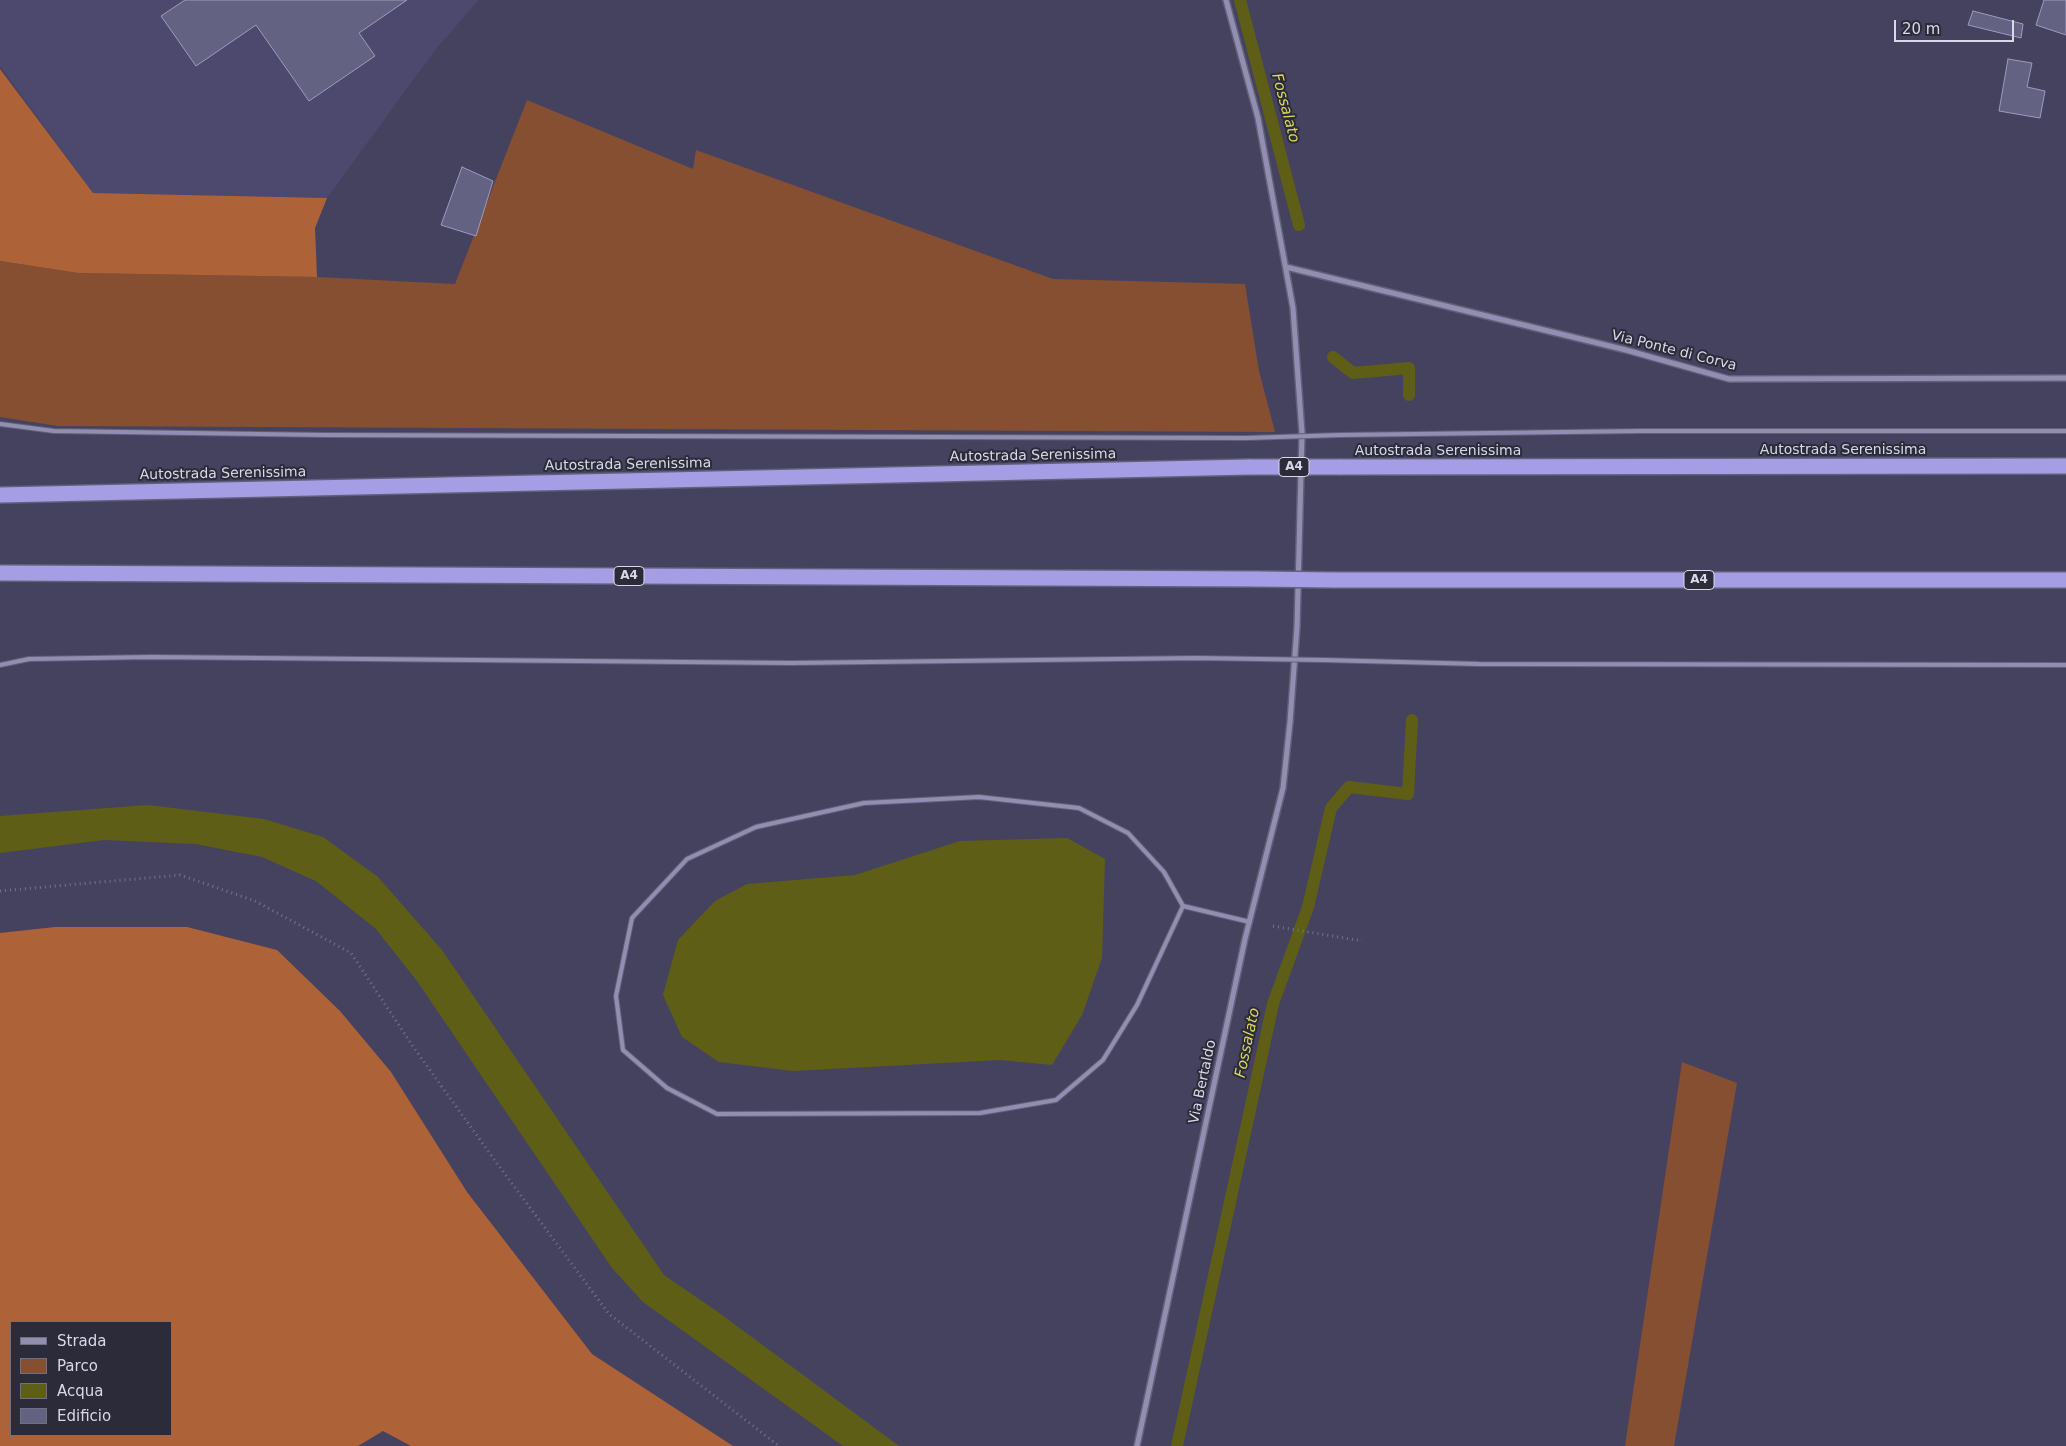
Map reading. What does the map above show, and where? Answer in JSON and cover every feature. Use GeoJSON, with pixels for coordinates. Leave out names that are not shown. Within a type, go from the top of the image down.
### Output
{"type":"FeatureCollection","features":[{"type":"Feature","properties":{"kind":"highway","name":"Autostrada Serenissima"},"geometry":{"type":"LineString","coordinates":[[0,495],[1249,468],[2066,466]]}},
{"type":"Feature","properties":{"kind":"highway","name":"A4"},"geometry":{"type":"LineString","coordinates":[[0,573],[1333,580],[2066,580]]}},
{"type":"Feature","properties":{"kind":"street","name":"Via Bertaldo"},"geometry":{"type":"LineString","coordinates":[[1137,1446],[1250,922],[1283,788],[1297,627],[1302,433],[1293,308],[1258,118],[1226,0]]}},
{"type":"Feature","properties":{"kind":"street","name":"Via Ponte di Corva"},"geometry":{"type":"LineString","coordinates":[[1286,267],[1626,350],[1730,379],[2066,378]]}},
{"type":"Feature","properties":{"kind":"lane"},"geometry":{"type":"LineString","coordinates":[[0,424],[54,431],[326,435],[1246,438],[1641,431],[2066,431]]}},
{"type":"Feature","properties":{"kind":"lane"},"geometry":{"type":"LineString","coordinates":[[0,665],[30,659],[151,657],[791,663],[1197,658],[1480,664],[2066,665]]}},
{"type":"Feature","properties":{"kind":"lane"},"geometry":{"type":"LineString","coordinates":[[1183,906],[1137,1005],[1102,1060],[1056,1100],[980,1113],[717,1114],[667,1088],[624,1050],[616,996],[632,918],[687,859],[756,827],[864,803],[979,797],[1079,808],[1128,833],[1164,872],[1183,906],[1250,922]]}},
{"type":"Feature","properties":{"kind":"path"},"geometry":{"type":"LineString","coordinates":[[0,891],[180,875],[254,901],[351,953],[414,1048],[609,1314],[779,1446]]}},
{"type":"Feature","properties":{"kind":"path"},"geometry":{"type":"LineString","coordinates":[[1283,928],[1362,941]]}},
{"type":"Feature","properties":{"kind":"shaded area"},"geometry":{"type":"Polygon","coordinates":[[[0,0],[479,0],[435,50],[327,198],[93,193],[0,66],[0,0]]]}},
{"type":"Feature","properties":{"kind":"shaded area"},"geometry":{"type":"Polygon","coordinates":[[[0,69],[93,193],[327,198],[315,228],[317,277],[78,273],[0,261],[0,69]]]}},
{"type":"Feature","properties":{"kind":"shaded area"},"geometry":{"type":"Polygon","coordinates":[[[55,927],[187,927],[277,950],[340,1011],[391,1072],[467,1192],[592,1354],[733,1446],[411,1446],[383,1431],[358,1446],[0,1446],[0,933],[55,927]]]}},
{"type":"Feature","properties":{"kind":"green space"},"geometry":{"type":"Polygon","coordinates":[[[527,100],[693,169],[696,150],[1053,279],[1245,284],[1259,371],[1275,432],[58,426],[0,417],[0,261],[78,273],[317,277],[455,284],[527,100]]]}},
{"type":"Feature","properties":{"kind":"green space"},"geometry":{"type":"Polygon","coordinates":[[[1682,1062],[1737,1083],[1674,1446],[1625,1446],[1682,1062]]]}},
{"type":"Feature","properties":{"kind":"water"},"geometry":{"type":"Polygon","coordinates":[[[148,805],[264,819],[323,837],[378,877],[442,950],[664,1275],[718,1312],[899,1446],[843,1446],[643,1302],[612,1268],[417,981],[376,929],[316,881],[262,857],[196,844],[104,840],[0,853],[0,816],[148,805]]]}},
{"type":"Feature","properties":{"kind":"water"},"geometry":{"type":"Polygon","coordinates":[[[1067,838],[1105,859],[1102,958],[1082,1015],[1052,1065],[1000,1060],[793,1071],[719,1062],[682,1037],[663,995],[678,940],[715,901],[747,884],[855,875],[960,841],[1067,838]]]}},
{"type":"Feature","properties":{"kind":"building"},"geometry":{"type":"Polygon","coordinates":[[[185,0],[407,0],[359,33],[375,56],[309,101],[256,25],[196,66],[161,16],[185,0]]]}},
{"type":"Feature","properties":{"kind":"building"},"geometry":{"type":"Polygon","coordinates":[[[2044,0],[2066,0],[2066,35],[2036,25],[2044,0]]]}},
{"type":"Feature","properties":{"kind":"building"},"geometry":{"type":"Polygon","coordinates":[[[1973,11],[2023,24],[2021,38],[1968,25],[1973,11]]]}},
{"type":"Feature","properties":{"kind":"building"},"geometry":{"type":"Polygon","coordinates":[[[2008,59],[2032,63],[2027,87],[2045,91],[2040,118],[1999,111],[2008,59]]]}},
{"type":"Feature","properties":{"kind":"building"},"geometry":{"type":"Polygon","coordinates":[[[462,167],[493,181],[476,236],[441,225],[462,167]]]}},
{"type":"Feature","properties":{"kind":"waterway","name":"Fossalato"},"geometry":{"type":"LineString","coordinates":[[1240,0],[1299,225]]}},
{"type":"Feature","properties":{"kind":"waterway","name":"Fossalato"},"geometry":{"type":"LineString","coordinates":[[1333,357],[1353,373],[1409,368],[1409,395]]}},
{"type":"Feature","properties":{"kind":"waterway","name":"Fossalato"},"geometry":{"type":"LineString","coordinates":[[1177,1446],[1273,1004],[1308,907],[1331,808],[1349,787],[1408,794],[1412,720]]}}]}
